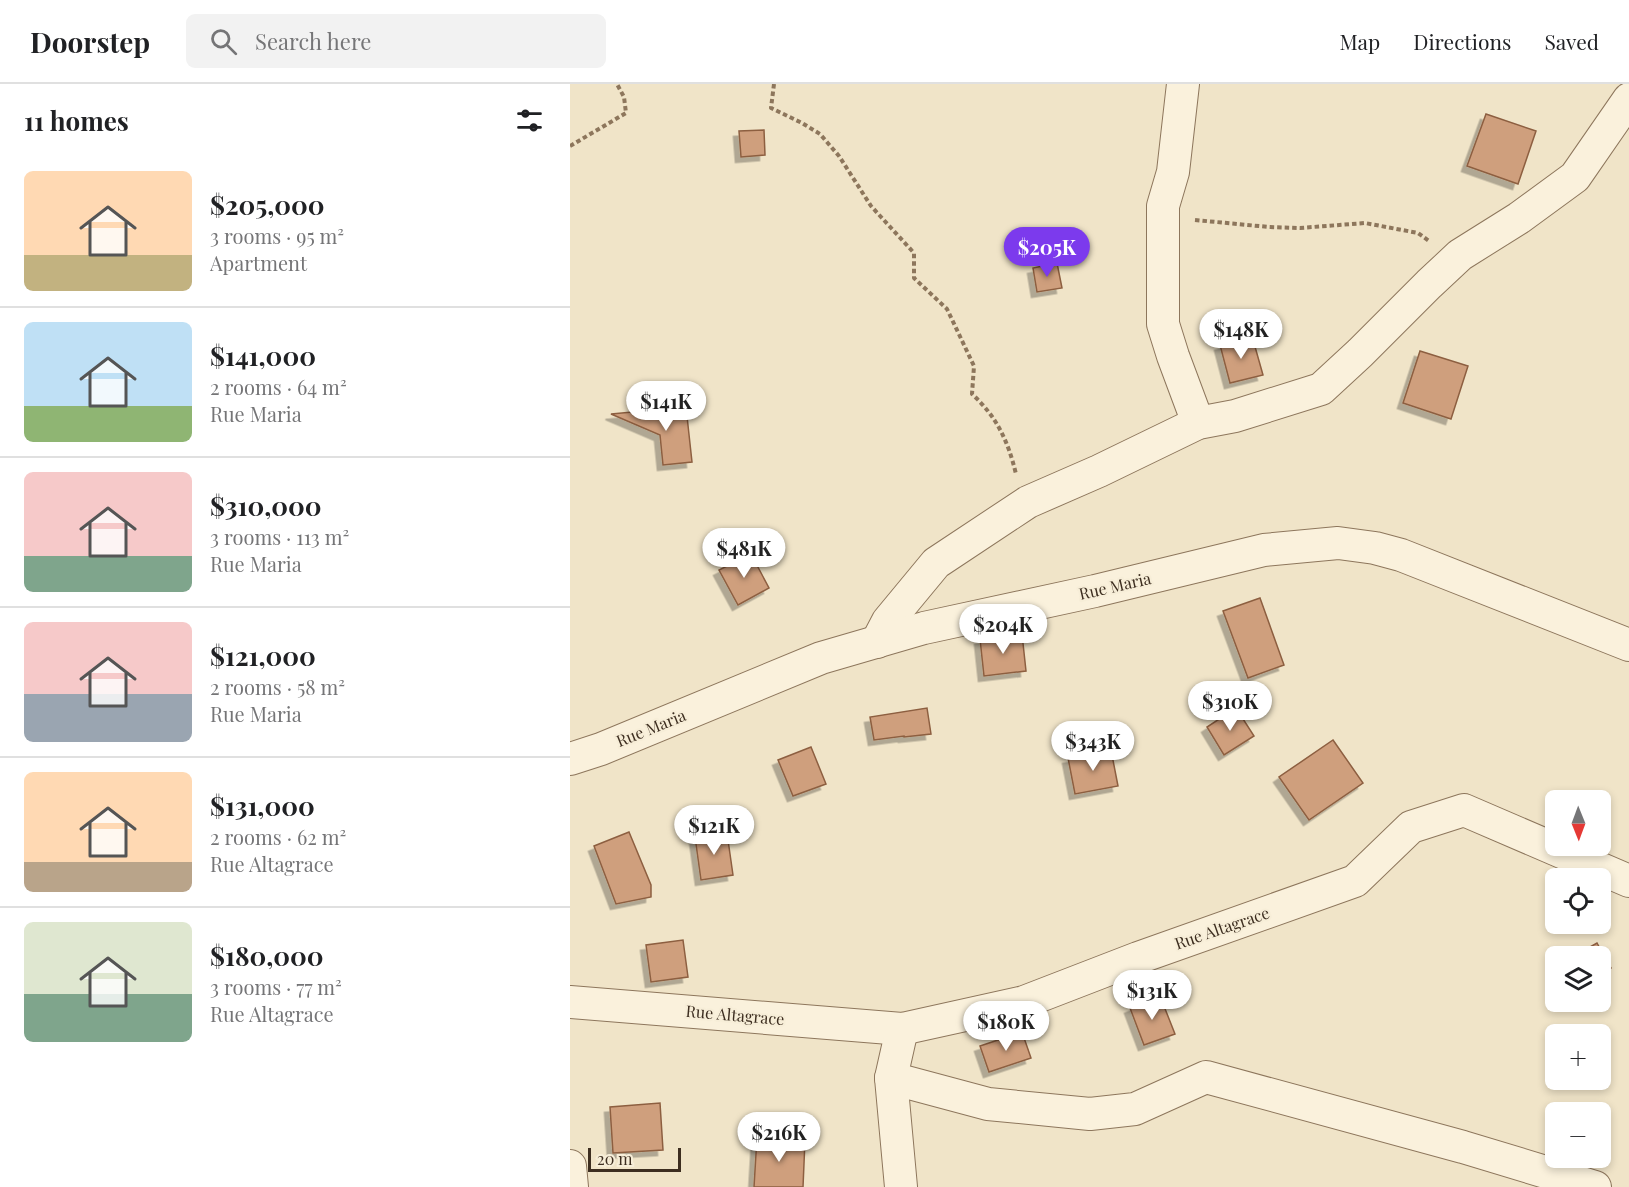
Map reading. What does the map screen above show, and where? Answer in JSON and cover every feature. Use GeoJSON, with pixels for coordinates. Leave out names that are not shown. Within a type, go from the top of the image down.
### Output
{"type":"FeatureCollection","features":[{"type":"Feature","properties":{"kind":"street"},"geometry":{"type":"LineString","coordinates":[[1183,84],[1173,172],[1163,206],[1163,324],[1198,423]]}},
{"type":"Feature","properties":{"kind":"street"},"geometry":{"type":"LineString","coordinates":[[877,642],[888,621],[936,563],[1028,502],[1099,471],[1198,423],[1235,416],[1322,389],[1453,261],[1519,218],[1575,177],[1629,99]]}},
{"type":"Feature","properties":{"kind":"street","name":"Rue Maria"},"geometry":{"type":"LineString","coordinates":[[570,759],[601,749],[821,658],[924,628],[1095,591],[1264,550],[1338,543],[1375,548],[1401,555],[1629,645]]}},
{"type":"Feature","properties":{"kind":"street","name":"Rue Altagrace"},"geometry":{"type":"LineString","coordinates":[[570,1002],[902,1029],[1024,1002],[1138,958],[1355,881],[1411,827],[1464,810],[1629,881]]}},
{"type":"Feature","properties":{"kind":"street"},"geometry":{"type":"LineString","coordinates":[[901,1187],[891,1078],[902,1029]]}},
{"type":"Feature","properties":{"kind":"street"},"geometry":{"type":"LineString","coordinates":[[891,1078],[988,1104],[1090,1114],[1135,1109],[1206,1077],[1372,1122],[1595,1187]]}},
{"type":"Feature","properties":{"kind":"street"},"geometry":{"type":"LineString","coordinates":[[570,1166],[572,1187]]}},
{"type":"Feature","properties":{"kind":"path"},"geometry":{"type":"LineString","coordinates":[[570,146],[626,113],[624,98],[617,84]]}},
{"type":"Feature","properties":{"kind":"path"},"geometry":{"type":"LineString","coordinates":[[774,84],[771,108],[820,134],[839,156],[871,206],[914,253],[914,278],[947,309],[974,366],[972,394],[986,406],[998,425],[1028,502]]}},
{"type":"Feature","properties":{"kind":"path"},"geometry":{"type":"LineString","coordinates":[[1164,218],[1300,228],[1365,224],[1418,233],[1453,261]]}},
{"type":"Feature","properties":{"kind":"building"},"geometry":{"type":"Polygon","coordinates":[[[1486,114],[1536,131],[1518,184],[1467,166],[1486,114]]]}},
{"type":"Feature","properties":{"kind":"building"},"geometry":{"type":"Polygon","coordinates":[[[764,130],[765,155],[741,157],[739,131],[764,130]]]}},
{"type":"Feature","properties":{"kind":"building"},"geometry":{"type":"Polygon","coordinates":[[[1057,263],[1062,288],[1037,292],[1033,268],[1057,263]]]}},
{"type":"Feature","properties":{"kind":"building"},"geometry":{"type":"Polygon","coordinates":[[[1252,336],[1263,375],[1230,383],[1220,345],[1252,336]]]}},
{"type":"Feature","properties":{"kind":"building"},"geometry":{"type":"Polygon","coordinates":[[[1420,351],[1468,366],[1451,419],[1403,403],[1420,351]]]}},
{"type":"Feature","properties":{"kind":"building"},"geometry":{"type":"Polygon","coordinates":[[[686,407],[692,462],[663,465],[660,435],[611,414],[686,407]]]}},
{"type":"Feature","properties":{"kind":"building"},"geometry":{"type":"Polygon","coordinates":[[[751,554],[769,588],[738,605],[719,570],[751,554]]]}},
{"type":"Feature","properties":{"kind":"building"},"geometry":{"type":"Polygon","coordinates":[[[1260,598],[1284,665],[1248,678],[1223,611],[1260,598]]]}},
{"type":"Feature","properties":{"kind":"building"},"geometry":{"type":"Polygon","coordinates":[[[1022,634],[1026,671],[984,676],[980,639],[1022,634]]]}},
{"type":"Feature","properties":{"kind":"building"},"geometry":{"type":"Polygon","coordinates":[[[927,708],[931,734],[874,740],[870,717],[927,708]]]}},
{"type":"Feature","properties":{"kind":"building"},"geometry":{"type":"Polygon","coordinates":[[[1236,708],[1254,736],[1224,755],[1207,727],[1236,708]]]}},
{"type":"Feature","properties":{"kind":"building"},"geometry":{"type":"Polygon","coordinates":[[[1333,740],[1363,783],[1309,820],[1279,777],[1333,740]]]}},
{"type":"Feature","properties":{"kind":"building"},"geometry":{"type":"Polygon","coordinates":[[[811,747],[826,784],[793,796],[778,760],[811,747]]]}},
{"type":"Feature","properties":{"kind":"building"},"geometry":{"type":"Polygon","coordinates":[[[1111,750],[1118,786],[1075,794],[1068,758],[1111,750]]]}},
{"type":"Feature","properties":{"kind":"building"},"geometry":{"type":"Polygon","coordinates":[[[629,832],[651,885],[651,897],[616,904],[594,846],[629,832]]]}},
{"type":"Feature","properties":{"kind":"building"},"geometry":{"type":"Polygon","coordinates":[[[727,833],[733,875],[701,880],[695,837],[727,833]]]}},
{"type":"Feature","properties":{"kind":"building"},"geometry":{"type":"Polygon","coordinates":[[[683,940],[688,977],[651,982],[646,945],[683,940]]]}},
{"type":"Feature","properties":{"kind":"building"},"geometry":{"type":"Polygon","coordinates":[[[1160,996],[1175,1034],[1144,1045],[1130,1008],[1160,996]]]}},
{"type":"Feature","properties":{"kind":"building"},"geometry":{"type":"Polygon","coordinates":[[[1022,1032],[1031,1058],[989,1072],[980,1046],[1022,1032]]]}},
{"type":"Feature","properties":{"kind":"building"},"geometry":{"type":"Polygon","coordinates":[[[660,1103],[663,1150],[613,1153],[610,1107],[660,1103]]]}},
{"type":"Feature","properties":{"kind":"building"},"geometry":{"type":"Polygon","coordinates":[[[757,1137],[805,1140],[803,1187],[754,1187],[757,1137]]]}}]}
